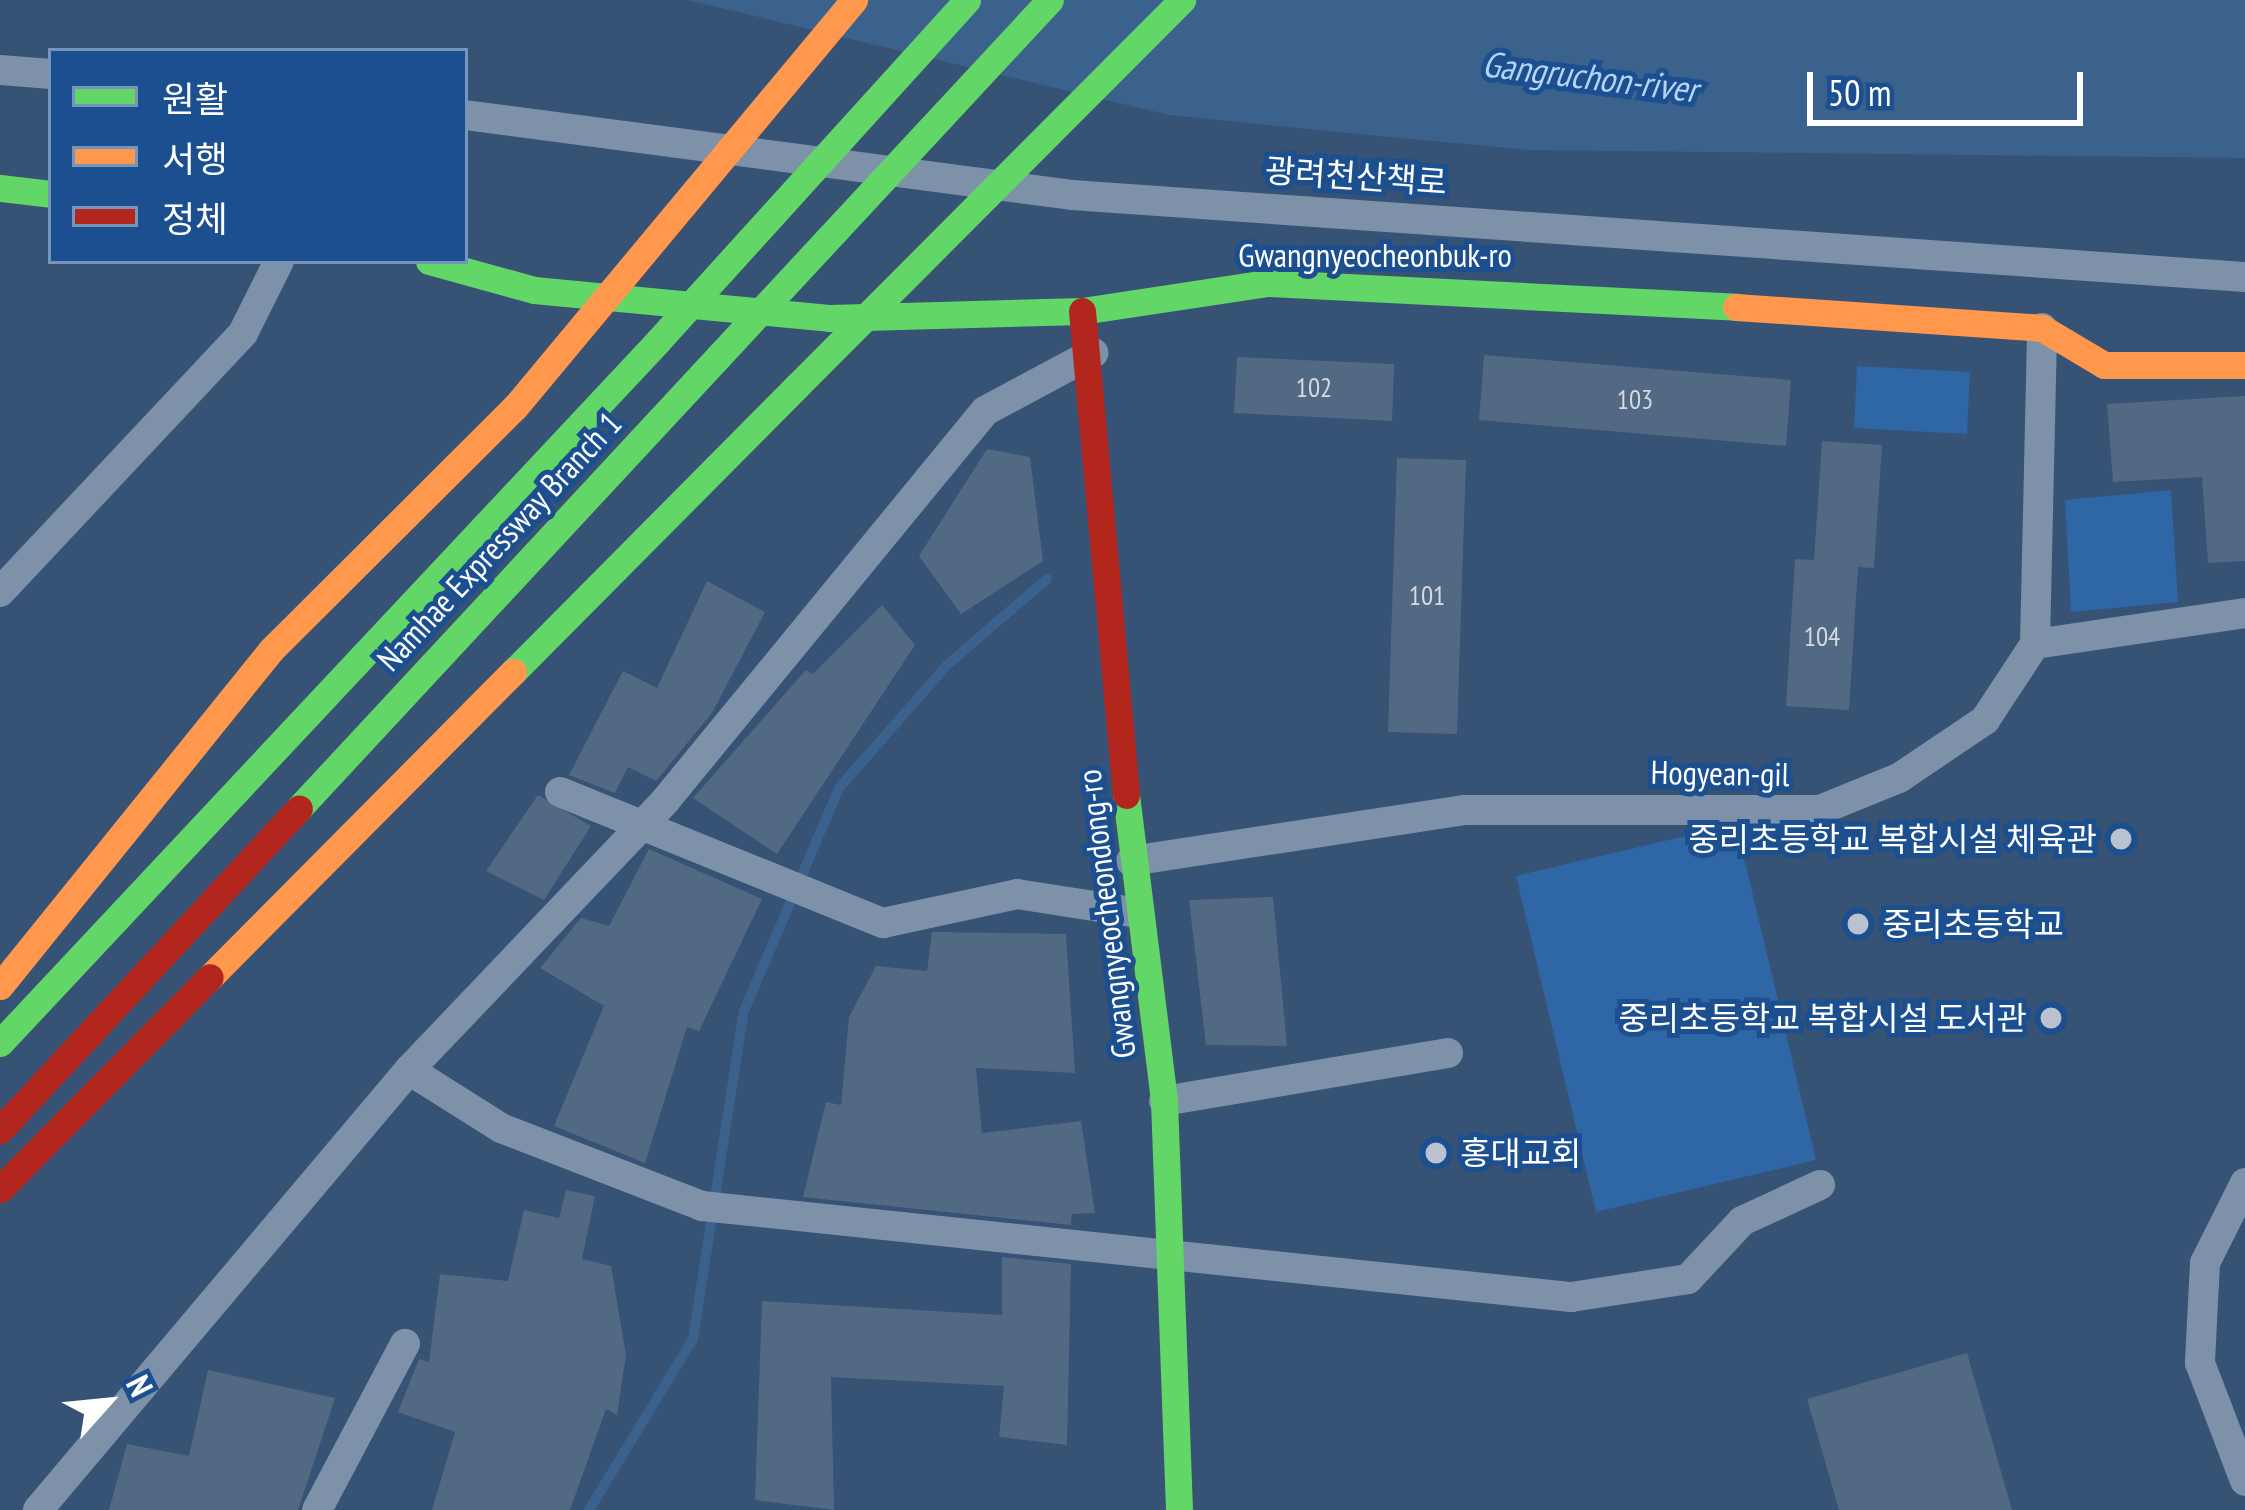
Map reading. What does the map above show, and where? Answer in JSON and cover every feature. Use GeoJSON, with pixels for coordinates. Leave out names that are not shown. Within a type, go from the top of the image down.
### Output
{"type":"FeatureCollection","features":[{"type":"Feature","properties":{"kind":"main road"},"geometry":{"type":"LineString","coordinates":[[0,986],[271,650],[515,407],[854,0]]}},
{"type":"Feature","properties":{"kind":"main road","name":"Namhae Expressway Branch 1"},"geometry":{"type":"LineString","coordinates":[[0,1042],[658,341],[967,0]]}},
{"type":"Feature","properties":{"kind":"main road","name":"Namhae Expressway Branch 1"},"geometry":{"type":"LineString","coordinates":[[0,1130],[1050,0]]}},
{"type":"Feature","properties":{"kind":"main road"},"geometry":{"type":"LineString","coordinates":[[0,1189],[1182,0]]}},
{"type":"Feature","properties":{"kind":"main road"},"geometry":{"type":"LineString","coordinates":[[0,188],[48,194]]}},
{"type":"Feature","properties":{"kind":"main road","name":"Gwangnyeocheonbuk-ro"},"geometry":{"type":"LineString","coordinates":[[439,264],[534,290],[830,318],[1082,311],[1290,284],[2042,328],[2104,365],[2245,365]]}},
{"type":"Feature","properties":{"kind":"main road","name":"Gwangnyeocheondong-ro"},"geometry":{"type":"LineString","coordinates":[[1082,311],[1093,353],[1131,861],[1164,1101],[1175,1251],[1179,1510]]}},
{"type":"Feature","properties":{"kind":"street"},"geometry":{"type":"LineString","coordinates":[[0,70],[48,74]]}},
{"type":"Feature","properties":{"kind":"street","name":"광려천산책로"},"geometry":{"type":"LineString","coordinates":[[468,115],[1072,195],[2245,277]]}},
{"type":"Feature","properties":{"kind":"street"},"geometry":{"type":"LineString","coordinates":[[0,592],[243,333],[278,264]]}},
{"type":"Feature","properties":{"kind":"street"},"geometry":{"type":"LineString","coordinates":[[2042,328],[2035,644],[2245,613]]}},
{"type":"Feature","properties":{"kind":"street"},"geometry":{"type":"LineString","coordinates":[[38,1510],[409,1070],[639,829],[985,411],[1093,353]]}},
{"type":"Feature","properties":{"kind":"street","name":"Hogyean-gil"},"geometry":{"type":"LineString","coordinates":[[1131,861],[1465,810],[1820,810],[1899,778],[1985,720],[2035,644]]}},
{"type":"Feature","properties":{"kind":"street"},"geometry":{"type":"LineString","coordinates":[[560,792],[639,829],[883,923],[1017,894],[1138,913]]}},
{"type":"Feature","properties":{"kind":"street"},"geometry":{"type":"LineString","coordinates":[[1164,1101],[1448,1053]]}},
{"type":"Feature","properties":{"kind":"street"},"geometry":{"type":"LineString","coordinates":[[409,1070],[501,1128],[702,1206],[1175,1251],[1261,1270],[1632,1293],[1688,1279],[1742,1221],[1820,1185]]}},
{"type":"Feature","properties":{"kind":"street"},"geometry":{"type":"LineString","coordinates":[[2245,1184],[2205,1263],[2200,1363],[2245,1481]]}},
{"type":"Feature","properties":{"kind":"street"},"geometry":{"type":"LineString","coordinates":[[316,1510],[405,1343]]}},
{"type":"Feature","properties":{"kind":"shaded area"},"geometry":{"type":"Polygon","coordinates":[[[1857,366],[1970,372],[1967,434],[1854,428],[1857,366]]]}},
{"type":"Feature","properties":{"kind":"shaded area"},"geometry":{"type":"Polygon","coordinates":[[[2171,490],[2178,602],[2071,612],[2065,500],[2171,490]]]}},
{"type":"Feature","properties":{"kind":"shaded area"},"geometry":{"type":"Polygon","coordinates":[[[1736,824],[1816,1160],[1596,1212],[1516,876],[1736,824]]]}},
{"type":"Feature","properties":{"kind":"water","name":"Gangruchon-river"},"geometry":{"type":"Polygon","coordinates":[[[687,0],[2245,0],[2245,158],[1528,150],[1169,115],[687,0]]]}},
{"type":"Feature","properties":{"kind":"building"},"geometry":{"type":"Polygon","coordinates":[[[1484,355],[1791,380],[1786,446],[1479,420],[1484,355]]]}},
{"type":"Feature","properties":{"kind":"building"},"geometry":{"type":"Polygon","coordinates":[[[1237,357],[1394,364],[1392,421],[1234,413],[1237,357]]]}},
{"type":"Feature","properties":{"kind":"building"},"geometry":{"type":"Polygon","coordinates":[[[2245,396],[2245,561],[2208,563],[2202,477],[2113,482],[2107,404],[2245,396]]]}},
{"type":"Feature","properties":{"kind":"building"},"geometry":{"type":"Polygon","coordinates":[[[1822,441],[1882,445],[1874,568],[1858,567],[1849,710],[1786,706],[1795,559],[1814,560],[1822,441]]]}},
{"type":"Feature","properties":{"kind":"building"},"geometry":{"type":"Polygon","coordinates":[[[987,449],[1030,457],[1043,561],[961,614],[919,556],[987,449]]]}},
{"type":"Feature","properties":{"kind":"building"},"geometry":{"type":"Polygon","coordinates":[[[1397,458],[1466,460],[1457,734],[1388,732],[1397,458]]]}},
{"type":"Feature","properties":{"kind":"building"},"geometry":{"type":"Polygon","coordinates":[[[707,581],[765,612],[712,713],[656,781],[628,767],[615,793],[569,775],[623,671],[657,688],[707,581]]]}},
{"type":"Feature","properties":{"kind":"building"},"geometry":{"type":"Polygon","coordinates":[[[882,605],[915,645],[777,854],[693,798],[806,670],[813,674],[882,605]]]}},
{"type":"Feature","properties":{"kind":"building"},"geometry":{"type":"Polygon","coordinates":[[[538,795],[591,826],[544,900],[486,871],[538,795]]]}},
{"type":"Feature","properties":{"kind":"building"},"geometry":{"type":"Polygon","coordinates":[[[649,849],[762,899],[699,1031],[687,1027],[645,1163],[554,1126],[604,1006],[540,968],[581,918],[609,926],[649,849]]]}},
{"type":"Feature","properties":{"kind":"building"},"geometry":{"type":"Polygon","coordinates":[[[1273,897],[1287,1046],[1206,1045],[1189,900],[1273,897]]]}},
{"type":"Feature","properties":{"kind":"building"},"geometry":{"type":"Polygon","coordinates":[[[932,932],[1066,934],[1075,1073],[976,1068],[982,1133],[1081,1121],[1095,1213],[1072,1214],[1071,1225],[803,1197],[826,1102],[841,1105],[849,1017],[876,966],[927,971],[932,932]]]}},
{"type":"Feature","properties":{"kind":"building"},"geometry":{"type":"Polygon","coordinates":[[[566,1190],[595,1196],[582,1259],[611,1266],[626,1355],[617,1415],[606,1409],[570,1510],[432,1510],[455,1432],[398,1412],[419,1359],[429,1362],[440,1274],[508,1281],[524,1210],[559,1218],[566,1190]]]}},
{"type":"Feature","properties":{"kind":"building"},"geometry":{"type":"Polygon","coordinates":[[[1002,1257],[1071,1264],[1067,1445],[999,1437],[1004,1386],[831,1377],[834,1510],[755,1500],[762,1301],[1002,1315],[1002,1257]]]}},
{"type":"Feature","properties":{"kind":"building"},"geometry":{"type":"Polygon","coordinates":[[[1967,1353],[2012,1510],[1839,1510],[1807,1399],[1967,1353]]]}},
{"type":"Feature","properties":{"kind":"building"},"geometry":{"type":"Polygon","coordinates":[[[208,1370],[335,1398],[298,1510],[109,1510],[127,1444],[189,1456],[208,1370]]]}},
{"type":"Feature","properties":{"kind":"waterway"},"geometry":{"type":"LineString","coordinates":[[589,1510],[693,1339],[744,1011],[839,788],[947,665],[1047,579]]}},
{"type":"Feature","properties":{"kind":"traffic: fast"},"geometry":{"type":"LineString","coordinates":[[658,341],[967,0]]}},
{"type":"Feature","properties":{"kind":"traffic: fast"},"geometry":{"type":"LineString","coordinates":[[719,356],[1050,0]]}},
{"type":"Feature","properties":{"kind":"traffic: fast"},"geometry":{"type":"LineString","coordinates":[[796,387],[1182,0]]}},
{"type":"Feature","properties":{"kind":"traffic: fast"},"geometry":{"type":"LineString","coordinates":[[0,188],[48,194]]}},
{"type":"Feature","properties":{"kind":"traffic: fast"},"geometry":{"type":"LineString","coordinates":[[440,264],[534,290],[829,318],[1082,311],[1268,283],[1736,307]]}},
{"type":"Feature","properties":{"kind":"traffic: fast"},"geometry":{"type":"LineString","coordinates":[[0,1043],[658,341]]}},
{"type":"Feature","properties":{"kind":"traffic: fast"},"geometry":{"type":"LineString","coordinates":[[299,808],[719,356]]}},
{"type":"Feature","properties":{"kind":"traffic: fast"},"geometry":{"type":"LineString","coordinates":[[513,672],[796,387]]}},
{"type":"Feature","properties":{"kind":"traffic: fast"},"geometry":{"type":"LineString","coordinates":[[1126,795],[1164,1101],[1179,1510]]}},
{"type":"Feature","properties":{"kind":"traffic: slow"},"geometry":{"type":"LineString","coordinates":[[515,407],[854,0]]}},
{"type":"Feature","properties":{"kind":"traffic: slow"},"geometry":{"type":"LineString","coordinates":[[1736,307],[2042,328],[2104,365],[2245,365]]}},
{"type":"Feature","properties":{"kind":"traffic: slow"},"geometry":{"type":"LineString","coordinates":[[0,986],[271,650],[515,407]]}},
{"type":"Feature","properties":{"kind":"traffic: slow"},"geometry":{"type":"LineString","coordinates":[[210,977],[513,672]]}},
{"type":"Feature","properties":{"kind":"traffic: jam"},"geometry":{"type":"LineString","coordinates":[[1082,311],[1126,795]]}},
{"type":"Feature","properties":{"kind":"traffic: jam"},"geometry":{"type":"LineString","coordinates":[[0,1130],[299,808]]}},
{"type":"Feature","properties":{"kind":"traffic: jam"},"geometry":{"type":"LineString","coordinates":[[0,1189],[210,977]]}},
{"type":"Feature","properties":{"kind":"place","name":"중리초등학교 복합시설 체육관"},"geometry":{"type":"Point","coordinates":[2121,839]}},
{"type":"Feature","properties":{"kind":"place","name":"중리초등학교"},"geometry":{"type":"Point","coordinates":[1858,924]}},
{"type":"Feature","properties":{"kind":"place","name":"중리초등학교 복합시설 도서관"},"geometry":{"type":"Point","coordinates":[2051,1018]}},
{"type":"Feature","properties":{"kind":"place","name":"홍대교회"},"geometry":{"type":"Point","coordinates":[1436,1153]}}]}
